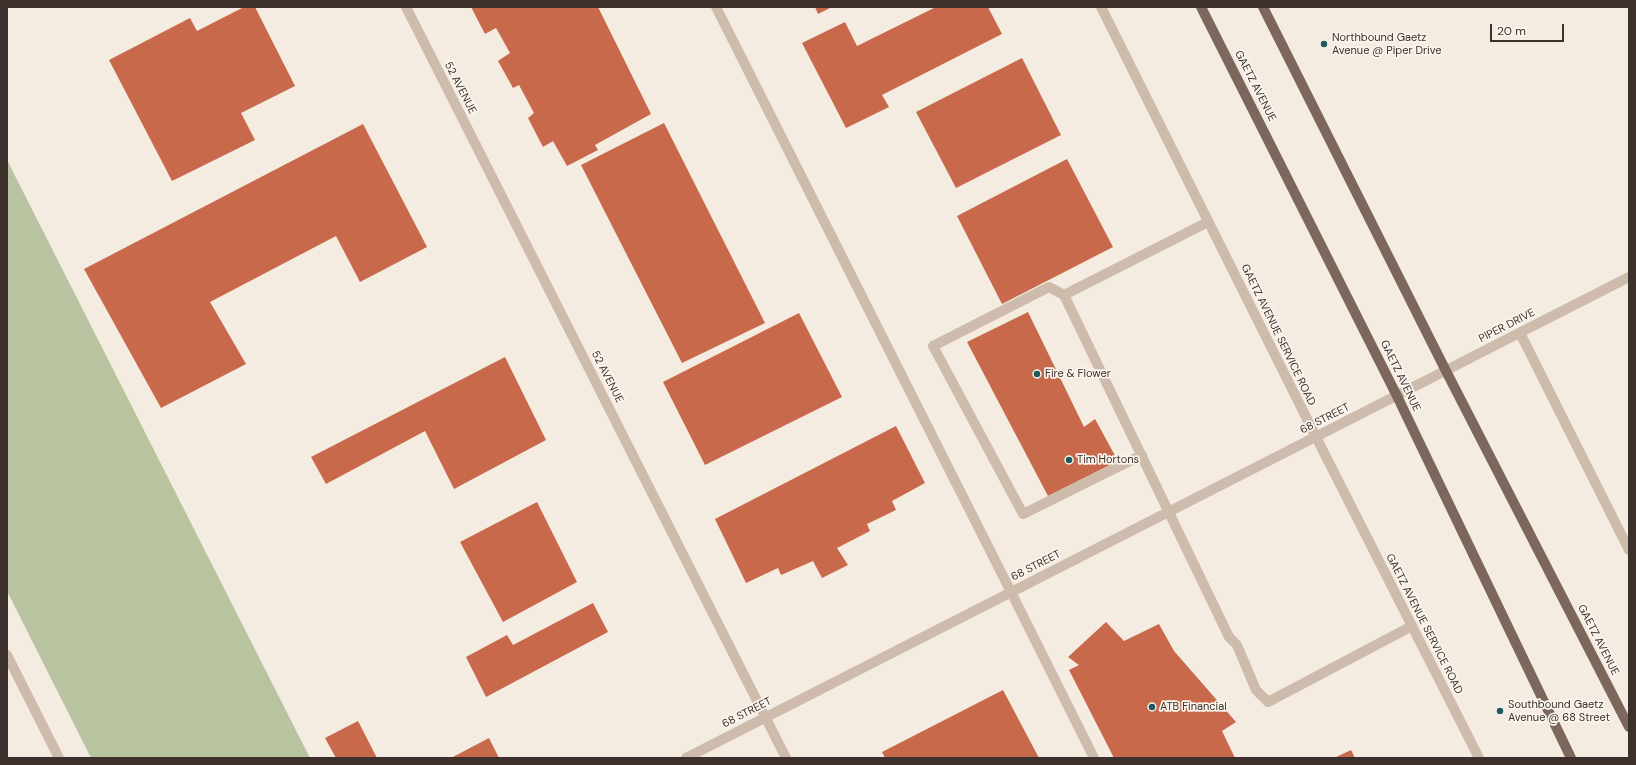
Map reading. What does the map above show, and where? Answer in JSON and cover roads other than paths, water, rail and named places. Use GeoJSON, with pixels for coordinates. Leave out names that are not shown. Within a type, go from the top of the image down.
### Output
{"type":"FeatureCollection","features":[{"type":"Feature","properties":{"kind":"main road","name":"GAETZ AVENUE"},"geometry":{"type":"LineString","coordinates":[[1201,7],[1397,396],[1571,758]]}},
{"type":"Feature","properties":{"kind":"main road","name":"GAETZ AVENUE"},"geometry":{"type":"LineString","coordinates":[[1263,7],[1446,370],[1629,727]]}},
{"type":"Feature","properties":{"kind":"street","name":"52 AVENUE"},"geometry":{"type":"LineString","coordinates":[[406,7],[786,758]]}},
{"type":"Feature","properties":{"kind":"street"},"geometry":{"type":"LineString","coordinates":[[716,7],[1012,592],[1094,758]]}},
{"type":"Feature","properties":{"kind":"street","name":"GAETZ AVENUE SERVICE ROAD"},"geometry":{"type":"LineString","coordinates":[[1101,7],[1316,438],[1479,758]]}},
{"type":"Feature","properties":{"kind":"street"},"geometry":{"type":"LineString","coordinates":[[1064,295],[1208,222]]}},
{"type":"Feature","properties":{"kind":"street","name":"PIPER DRIVE"},"geometry":{"type":"LineString","coordinates":[[1397,396],[1629,277]]}},
{"type":"Feature","properties":{"kind":"street"},"geometry":{"type":"LineString","coordinates":[[1142,455],[1023,514],[933,346],[1050,287],[1064,295],[1170,512],[1229,637],[1237,645],[1256,690],[1268,702],[1412,626]]}},
{"type":"Feature","properties":{"kind":"street"},"geometry":{"type":"LineString","coordinates":[[1520,333],[1629,550]]}},
{"type":"Feature","properties":{"kind":"street","name":"68 STREET"},"geometry":{"type":"LineString","coordinates":[[686,758],[1397,396]]}},
{"type":"Feature","properties":{"kind":"street"},"geometry":{"type":"LineString","coordinates":[[7,655],[59,758]]}},
{"type":"Feature","properties":{"kind":"place","name":"Northbound Gaetz Avenue @ Piper Drive"},"geometry":{"type":"Point","coordinates":[1324,44]}},
{"type":"Feature","properties":{"kind":"place","name":"Fire & Flower"},"geometry":{"type":"Point","coordinates":[1037,374]}},
{"type":"Feature","properties":{"kind":"place","name":"Tim Hortons"},"geometry":{"type":"Point","coordinates":[1069,460]}},
{"type":"Feature","properties":{"kind":"place","name":"ATB Financial"},"geometry":{"type":"Point","coordinates":[1152,707]}},
{"type":"Feature","properties":{"kind":"place","name":"Southbound Gaetz Avenue @ 68 Street"},"geometry":{"type":"Point","coordinates":[1500,711]}}]}
